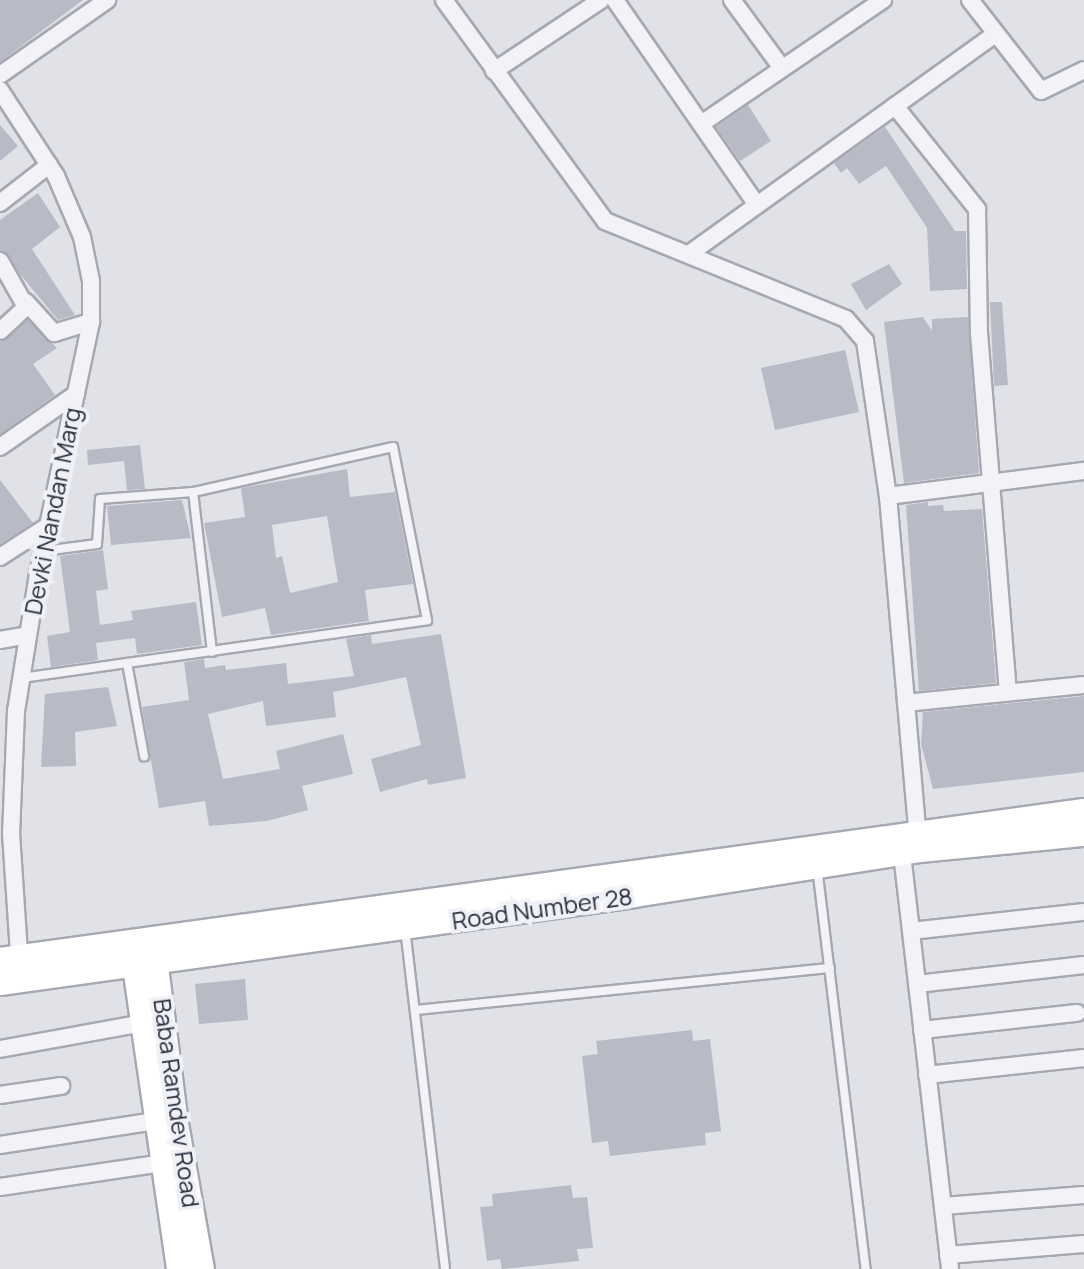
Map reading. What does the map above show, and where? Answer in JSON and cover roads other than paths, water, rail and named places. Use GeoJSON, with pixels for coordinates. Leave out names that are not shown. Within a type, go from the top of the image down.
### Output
{"type":"FeatureCollection","features":[{"type":"Feature","properties":{"kind":"street"},"geometry":{"type":"LineString","coordinates":[[0,75],[107,0]]}},
{"type":"Feature","properties":{"kind":"street"},"geometry":{"type":"LineString","coordinates":[[444,0],[605,221],[846,319],[856,329],[871,361],[888,496],[906,703],[911,931],[949,1262],[1084,1244]]}},
{"type":"Feature","properties":{"kind":"street"},"geometry":{"type":"LineString","coordinates":[[494,71],[601,0]]}},
{"type":"Feature","properties":{"kind":"street"},"geometry":{"type":"LineString","coordinates":[[615,0],[704,122],[757,205]]}},
{"type":"Feature","properties":{"kind":"street"},"geometry":{"type":"LineString","coordinates":[[732,0],[782,68]]}},
{"type":"Feature","properties":{"kind":"street"},"geometry":{"type":"LineString","coordinates":[[704,122],[782,68],[858,7],[883,0]]}},
{"type":"Feature","properties":{"kind":"street"},"geometry":{"type":"LineString","coordinates":[[970,0],[994,35],[1041,91],[1084,70]]}},
{"type":"Feature","properties":{"kind":"street"},"geometry":{"type":"LineString","coordinates":[[689,254],[994,35]]}},
{"type":"Feature","properties":{"kind":"street","name":"Devki Nandan Marg"},"geometry":{"type":"LineString","coordinates":[[0,90],[49,165],[82,237],[91,281],[91,322],[42,551],[7,744],[11,833],[9,958]]}},
{"type":"Feature","properties":{"kind":"street"},"geometry":{"type":"LineString","coordinates":[[895,106],[977,209],[991,480],[1008,691]]}},
{"type":"Feature","properties":{"kind":"street"},"geometry":{"type":"LineString","coordinates":[[0,203],[49,165]]}},
{"type":"Feature","properties":{"kind":"street"},"geometry":{"type":"LineString","coordinates":[[0,261],[26,302],[54,333],[91,322]]}},
{"type":"Feature","properties":{"kind":"street"},"geometry":{"type":"LineString","coordinates":[[0,331],[22,315],[26,302]]}},
{"type":"Feature","properties":{"kind":"street"},"geometry":{"type":"LineString","coordinates":[[0,447],[76,394]]}},
{"type":"Feature","properties":{"kind":"street"},"geometry":{"type":"LineString","coordinates":[[888,496],[991,480],[1084,471]]}},
{"type":"Feature","properties":{"kind":"street"},"geometry":{"type":"LineString","coordinates":[[0,557],[48,526]]}},
{"type":"Feature","properties":{"kind":"street"},"geometry":{"type":"LineString","coordinates":[[0,640],[28,635]]}},
{"type":"Feature","properties":{"kind":"street"},"geometry":{"type":"LineString","coordinates":[[906,703],[1084,685]]}},
{"type":"Feature","properties":{"kind":"street","name":"Road Number 28"},"geometry":{"type":"LineString","coordinates":[[0,983],[144,949],[816,857],[1084,811]]}},
{"type":"Feature","properties":{"kind":"street","name":"Road Number 28"},"geometry":{"type":"LineString","coordinates":[[910,843],[1084,834]]}},
{"type":"Feature","properties":{"kind":"street","name":"Road Number 28"},"geometry":{"type":"LineString","coordinates":[[9,958],[405,926],[816,857]]}},
{"type":"Feature","properties":{"kind":"street"},"geometry":{"type":"LineString","coordinates":[[911,931],[1084,912]]}},
{"type":"Feature","properties":{"kind":"street"},"geometry":{"type":"LineString","coordinates":[[144,949],[143,1023],[179,1269]]}},
{"type":"Feature","properties":{"kind":"street","name":"Baba Ramdev Road"},"geometry":{"type":"LineString","coordinates":[[144,949],[202,1269]]}},
{"type":"Feature","properties":{"kind":"street"},"geometry":{"type":"LineString","coordinates":[[917,984],[1084,965]]}},
{"type":"Feature","properties":{"kind":"street"},"geometry":{"type":"LineString","coordinates":[[922,1030],[1077,1013]]}},
{"type":"Feature","properties":{"kind":"street"},"geometry":{"type":"LineString","coordinates":[[0,1049],[143,1023]]}},
{"type":"Feature","properties":{"kind":"street"},"geometry":{"type":"LineString","coordinates":[[927,1075],[1084,1058]]}},
{"type":"Feature","properties":{"kind":"street"},"geometry":{"type":"LineString","coordinates":[[0,1095],[61,1086]]}},
{"type":"Feature","properties":{"kind":"street"},"geometry":{"type":"LineString","coordinates":[[0,1145],[155,1121]]}},
{"type":"Feature","properties":{"kind":"street"},"geometry":{"type":"LineString","coordinates":[[0,1187],[162,1163]]}},
{"type":"Feature","properties":{"kind":"street"},"geometry":{"type":"LineString","coordinates":[[943,1206],[1084,1195]]}},
{"type":"Feature","properties":{"kind":"lane"},"geometry":{"type":"LineString","coordinates":[[21,678],[423,623],[428,612],[397,449],[193,492],[100,499],[97,544],[42,551]]}},
{"type":"Feature","properties":{"kind":"lane"},"geometry":{"type":"LineString","coordinates":[[193,492],[212,652]]}},
{"type":"Feature","properties":{"kind":"lane"},"geometry":{"type":"LineString","coordinates":[[127,663],[144,756]]}},
{"type":"Feature","properties":{"kind":"lane"},"geometry":{"type":"LineString","coordinates":[[816,857],[866,1269]]}},
{"type":"Feature","properties":{"kind":"lane"},"geometry":{"type":"LineString","coordinates":[[405,926],[445,1269]]}},
{"type":"Feature","properties":{"kind":"lane"},"geometry":{"type":"LineString","coordinates":[[415,1010],[830,968]]}}]}
